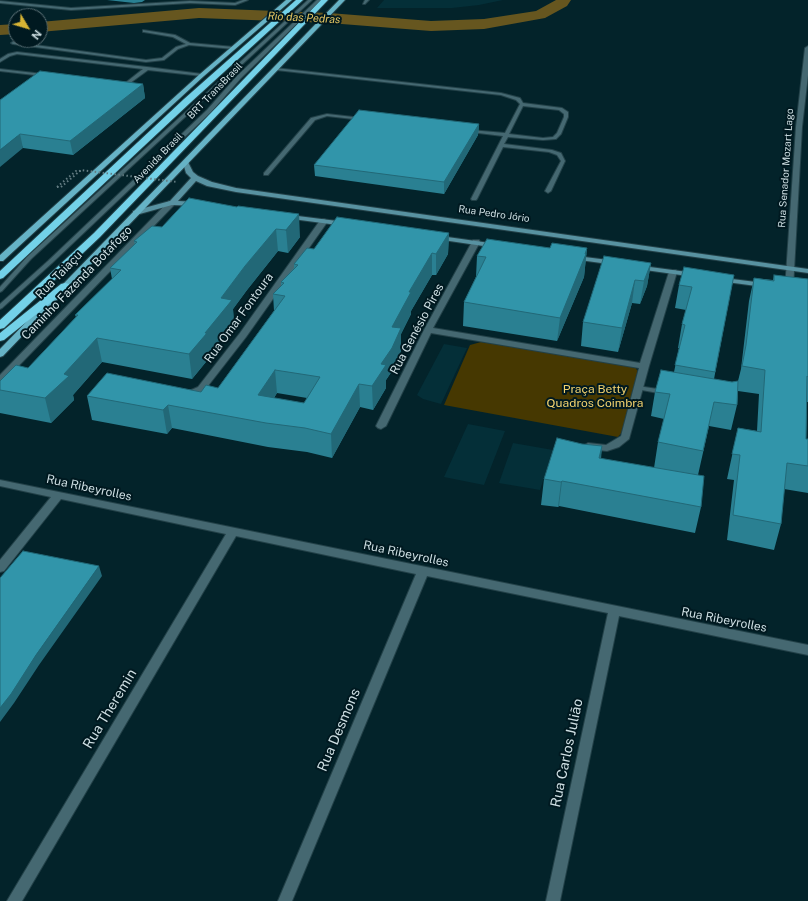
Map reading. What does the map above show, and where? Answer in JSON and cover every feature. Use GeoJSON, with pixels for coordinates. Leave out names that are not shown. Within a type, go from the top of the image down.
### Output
{"type":"FeatureCollection","features":[{"type":"Feature","properties":{"kind":"highway","name":"Avenida Brasil"},"geometry":{"type":"LineString","coordinates":[[0,276],[187,101],[300,0]]}},
{"type":"Feature","properties":{"kind":"highway","name":"Avenida Brasil"},"geometry":{"type":"LineString","coordinates":[[0,326],[97,235],[165,167],[313,10],[326,0]]}},
{"type":"Feature","properties":{"kind":"highway"},"geometry":{"type":"LineString","coordinates":[[0,338],[65,286]]}},
{"type":"Feature","properties":{"kind":"main road"},"geometry":{"type":"LineString","coordinates":[[0,259],[202,75],[280,6],[289,0]]}},
{"type":"Feature","properties":{"kind":"main road","name":"Avenida Brasil"},"geometry":{"type":"LineString","coordinates":[[136,214],[333,12],[342,0]]}},
{"type":"Feature","properties":{"kind":"main road"},"geometry":{"type":"LineString","coordinates":[[172,203],[195,178],[190,173],[186,163]]}},
{"type":"Feature","properties":{"kind":"main road","name":"Rua Pedro Jório"},"geometry":{"type":"LineString","coordinates":[[195,178],[214,185],[236,190],[808,271]]}},
{"type":"Feature","properties":{"kind":"main road"},"geometry":{"type":"LineString","coordinates":[[136,214],[157,206],[172,203],[208,205]]}},
{"type":"Feature","properties":{"kind":"main road","name":"Rua Taiaçu"},"geometry":{"type":"LineString","coordinates":[[0,354],[136,214]]}},
{"type":"Feature","properties":{"kind":"main road"},"geometry":{"type":"LineString","coordinates":[[278,214],[356,226]]}},
{"type":"Feature","properties":{"kind":"main road"},"geometry":{"type":"LineString","coordinates":[[431,236],[506,247]]}},
{"type":"Feature","properties":{"kind":"main road"},"geometry":{"type":"LineString","coordinates":[[557,246],[563,236]]}},
{"type":"Feature","properties":{"kind":"main road"},"geometry":{"type":"LineString","coordinates":[[567,256],[786,288]]}},
{"type":"Feature","properties":{"kind":"street","name":"Rua Senador Mozart Lago"},"geometry":{"type":"LineString","coordinates":[[786,288],[790,268],[799,127],[808,48]]}},
{"type":"Feature","properties":{"kind":"street","name":"Caminho Fazenda Botafogo"},"geometry":{"type":"LineString","coordinates":[[0,380],[172,203]]}},
{"type":"Feature","properties":{"kind":"street","name":"Rua Omar Fontoura"},"geometry":{"type":"LineString","coordinates":[[177,393],[191,394],[201,389],[243,335],[324,221]]}},
{"type":"Feature","properties":{"kind":"street","name":"Rua Genésio Pires"},"geometry":{"type":"LineString","coordinates":[[380,426],[428,330],[476,242]]}},
{"type":"Feature","properties":{"kind":"street"},"geometry":{"type":"LineString","coordinates":[[576,444],[607,448],[615,445],[626,437],[644,366],[674,272]]}},
{"type":"Feature","properties":{"kind":"street"},"geometry":{"type":"LineString","coordinates":[[428,330],[644,366]]}},
{"type":"Feature","properties":{"kind":"street","name":"Rua Ribeyrolles"},"geometry":{"type":"LineString","coordinates":[[0,483],[808,650]]}},
{"type":"Feature","properties":{"kind":"street"},"geometry":{"type":"LineString","coordinates":[[0,568],[59,494]]}},
{"type":"Feature","properties":{"kind":"street","name":"Rua Theremin"},"geometry":{"type":"LineString","coordinates":[[14,901],[233,532]]}},
{"type":"Feature","properties":{"kind":"street","name":"Rua Desmons"},"geometry":{"type":"LineString","coordinates":[[285,901],[423,571]]}},
{"type":"Feature","properties":{"kind":"street","name":"Rua Carlos Julião"},"geometry":{"type":"LineString","coordinates":[[553,901],[614,611]]}},
{"type":"Feature","properties":{"kind":"lane"},"geometry":{"type":"LineString","coordinates":[[106,6],[115,0]]}},
{"type":"Feature","properties":{"kind":"lane"},"geometry":{"type":"LineString","coordinates":[[147,4],[153,0]]}},
{"type":"Feature","properties":{"kind":"lane"},"geometry":{"type":"LineString","coordinates":[[0,2],[71,9],[190,2],[235,4],[246,0]]}},
{"type":"Feature","properties":{"kind":"lane","name":"BRT TransBrasil"},"geometry":{"type":"LineString","coordinates":[[0,290],[29,258],[310,0]]}},
{"type":"Feature","properties":{"kind":"lane"},"geometry":{"type":"LineString","coordinates":[[313,10],[319,0]]}},
{"type":"Feature","properties":{"kind":"lane","name":"BRT TransBrasil"},"geometry":{"type":"LineString","coordinates":[[0,307],[50,262],[209,111],[239,77],[300,24]]}},
{"type":"Feature","properties":{"kind":"lane"},"geometry":{"type":"LineString","coordinates":[[144,31],[174,36],[189,44],[234,48]]}},
{"type":"Feature","properties":{"kind":"lane"},"geometry":{"type":"LineString","coordinates":[[48,48],[146,61],[163,59],[177,48],[189,44]]}},
{"type":"Feature","properties":{"kind":"lane"},"geometry":{"type":"LineString","coordinates":[[0,61],[9,55],[16,53],[202,75]]}},
{"type":"Feature","properties":{"kind":"lane"},"geometry":{"type":"LineString","coordinates":[[126,85],[147,68]]}},
{"type":"Feature","properties":{"kind":"lane"},"geometry":{"type":"LineString","coordinates":[[276,69],[501,94],[518,99],[522,104],[560,109],[566,113],[566,118],[559,134],[554,138],[543,139],[467,130]]}},
{"type":"Feature","properties":{"kind":"lane"},"geometry":{"type":"LineString","coordinates":[[0,70],[43,75]]}},
{"type":"Feature","properties":{"kind":"lane"},"geometry":{"type":"LineString","coordinates":[[474,199],[522,104]]}},
{"type":"Feature","properties":{"kind":"lane"},"geometry":{"type":"LineString","coordinates":[[266,174],[313,119],[328,115],[366,119]]}},
{"type":"Feature","properties":{"kind":"lane"},"geometry":{"type":"LineString","coordinates":[[501,145],[550,151],[559,154],[563,161],[548,191]]}},
{"type":"Feature","properties":{"kind":"lane"},"geometry":{"type":"LineString","coordinates":[[638,388],[668,393]]}},
{"type":"Feature","properties":{"kind":"path"},"geometry":{"type":"LineString","coordinates":[[58,187],[61,187],[81,170],[177,182]]}},
{"type":"Feature","properties":{"kind":"shaded area"},"geometry":{"type":"Polygon","coordinates":[[[384,0],[503,0],[479,5],[452,8],[377,8],[384,0]]]}},
{"type":"Feature","properties":{"kind":"shaded area"},"geometry":{"type":"Polygon","coordinates":[[[444,344],[467,348],[441,404],[423,399],[417,395],[444,344]]]}},
{"type":"Feature","properties":{"kind":"shaded area"},"geometry":{"type":"Polygon","coordinates":[[[468,424],[505,431],[484,485],[444,477],[468,424]]]}},
{"type":"Feature","properties":{"kind":"shaded area"},"geometry":{"type":"Polygon","coordinates":[[[513,443],[553,450],[540,490],[499,483],[513,443]]]}},
{"type":"Feature","properties":{"kind":"green space","name":"Praça Betty Quadros Coimbra"},"geometry":{"type":"Polygon","coordinates":[[[481,342],[635,367],[639,373],[623,431],[618,437],[444,405],[470,345],[481,342]]]}},
{"type":"Feature","properties":{"kind":"building"},"geometry":{"type":"Polygon","coordinates":[[[40,71],[143,84],[70,141],[20,134],[0,150],[0,100],[40,71]]]}},
{"type":"Feature","properties":{"kind":"building"},"geometry":{"type":"Polygon","coordinates":[[[359,110],[479,124],[444,182],[314,165],[359,110]]]}},
{"type":"Feature","properties":{"kind":"building"},"geometry":{"type":"Polygon","coordinates":[[[189,198],[237,207],[299,214],[286,230],[276,229],[245,266],[221,298],[232,300],[189,354],[97,338],[64,374],[69,376],[45,398],[0,390],[0,381],[16,365],[28,368],[78,315],[75,315],[121,270],[110,268],[137,242],[134,241],[152,226],[162,227],[189,198]]]}},
{"type":"Feature","properties":{"kind":"building"},"geometry":{"type":"Polygon","coordinates":[[[337,217],[449,233],[436,254],[432,253],[409,292],[411,292],[392,327],[401,328],[392,348],[381,364],[386,365],[372,386],[359,384],[331,434],[305,428],[266,423],[168,405],[163,410],[87,396],[107,373],[201,392],[206,385],[218,388],[285,296],[273,294],[284,283],[281,282],[298,265],[294,264],[307,248],[314,249],[337,217]],[[275,370],[258,395],[304,403],[320,377],[275,370]]]}},
{"type":"Feature","properties":{"kind":"building"},"geometry":{"type":"Polygon","coordinates":[[[487,239],[550,248],[552,243],[587,248],[586,254],[560,318],[464,302],[486,257],[477,256],[487,239]]]}},
{"type":"Feature","properties":{"kind":"building"},"geometry":{"type":"Polygon","coordinates":[[[604,256],[651,263],[644,281],[635,280],[622,328],[583,322],[604,256]]]}},
{"type":"Feature","properties":{"kind":"building"},"geometry":{"type":"Polygon","coordinates":[[[684,267],[734,275],[715,372],[675,365],[685,325],[682,324],[692,287],[679,285],[684,267]]]}},
{"type":"Feature","properties":{"kind":"building"},"geometry":{"type":"Polygon","coordinates":[[[774,275],[808,279],[808,377],[807,376],[806,439],[808,439],[808,466],[787,463],[781,524],[733,515],[740,455],[732,454],[738,428],[761,432],[765,370],[742,366],[754,278],[774,281],[774,275]]]}},
{"type":"Feature","properties":{"kind":"building"},"geometry":{"type":"Polygon","coordinates":[[[661,370],[732,382],[738,381],[737,405],[714,402],[703,451],[658,442],[670,394],[655,392],[661,370]]]}},
{"type":"Feature","properties":{"kind":"building"},"geometry":{"type":"Polygon","coordinates":[[[557,438],[582,444],[602,446],[599,458],[704,476],[701,507],[544,479],[557,438]]]}},
{"type":"Feature","properties":{"kind":"building"},"geometry":{"type":"Polygon","coordinates":[[[23,551],[99,566],[0,708],[0,578],[23,551]]]}},
{"type":"Feature","properties":{"kind":"waterway","name":"Rio das Pedras"},"geometry":{"type":"LineString","coordinates":[[48,26],[199,13],[329,18],[431,26],[484,24],[540,15],[562,3],[564,0]]}},
{"type":"Feature","properties":{"kind":"waterway","name":"Rio das Pedras"},"geometry":{"type":"LineString","coordinates":[[0,30],[8,30]]}}]}
